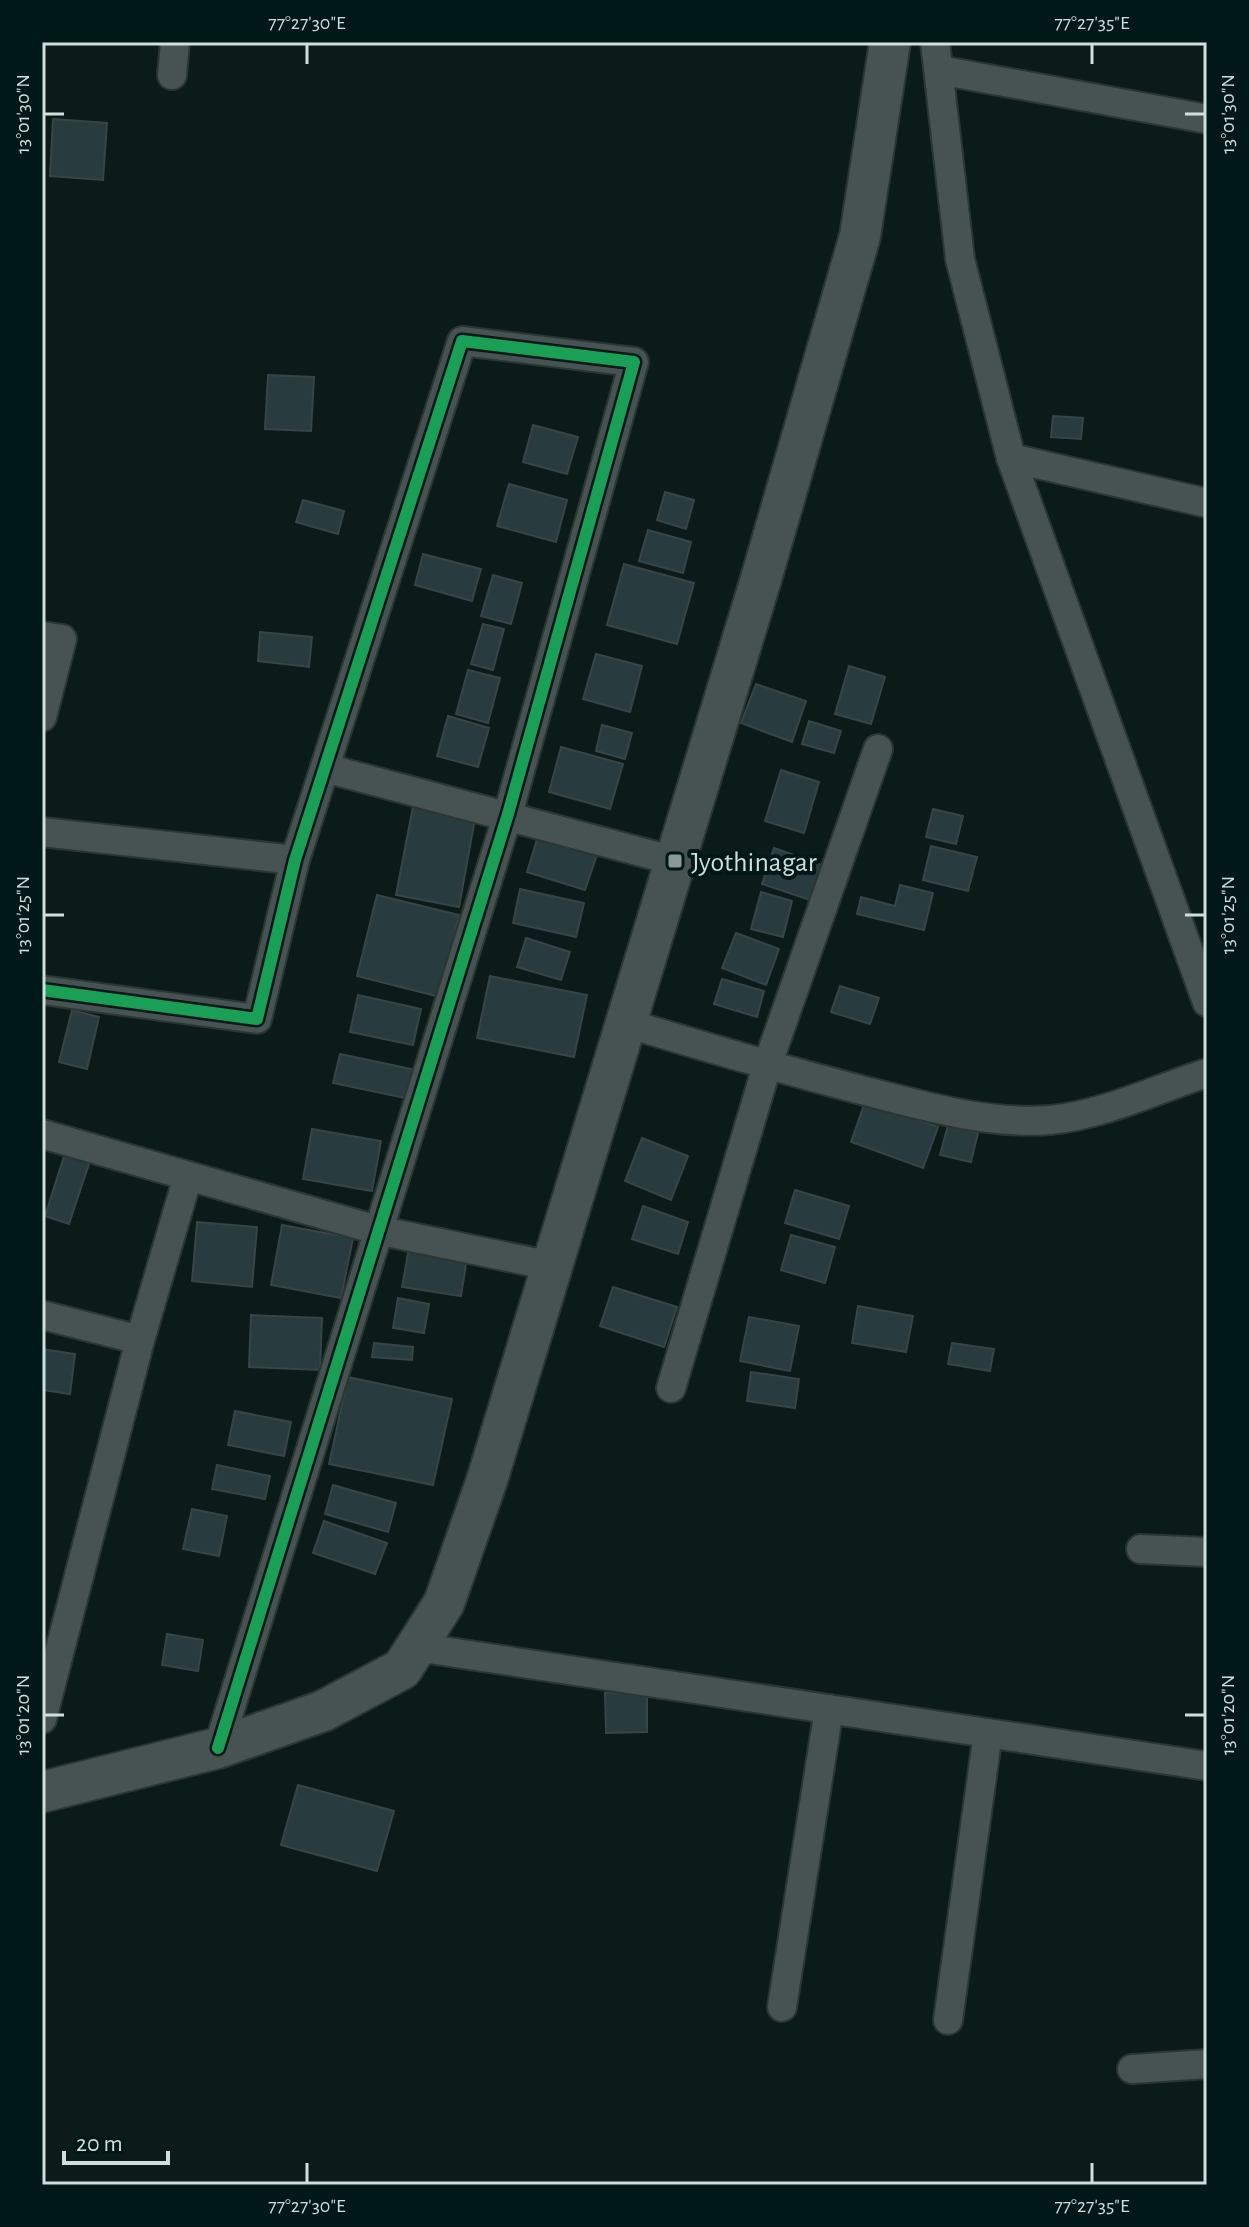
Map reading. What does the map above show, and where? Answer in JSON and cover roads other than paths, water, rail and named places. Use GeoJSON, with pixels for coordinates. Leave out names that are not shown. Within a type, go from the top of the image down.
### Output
{"type":"FeatureCollection","features":[{"type":"Feature","properties":{"kind":"street"},"geometry":{"type":"LineString","coordinates":[[172,75],[175,42]]}},
{"type":"Feature","properties":{"kind":"street"},"geometry":{"type":"LineString","coordinates":[[42,1792],[218,1748],[323,1711],[402,1669],[444,1603],[487,1480],[860,236],[890,42]]}},
{"type":"Feature","properties":{"kind":"street"},"geometry":{"type":"LineString","coordinates":[[935,42],[960,259],[1011,458],[1199,957],[1207,1002]]}},
{"type":"Feature","properties":{"kind":"street"},"geometry":{"type":"LineString","coordinates":[[939,70],[1207,119]]}},
{"type":"Feature","properties":{"kind":"street"},"geometry":{"type":"LineString","coordinates":[[42,990],[257,1019],[295,860],[462,341],[634,362],[508,814],[218,1748]]}},
{"type":"Feature","properties":{"kind":"street"},"geometry":{"type":"LineString","coordinates":[[1011,458],[1207,503]]}},
{"type":"Feature","properties":{"kind":"street"},"geometry":{"type":"LineString","coordinates":[[42,636],[62,639],[42,717]]}},
{"type":"Feature","properties":{"kind":"street"},"geometry":{"type":"LineString","coordinates":[[671,1388],[767,1066],[878,749]]}},
{"type":"Feature","properties":{"kind":"street"},"geometry":{"type":"LineString","coordinates":[[325,768],[508,814],[675,861]]}},
{"type":"Feature","properties":{"kind":"street"},"geometry":{"type":"LineString","coordinates":[[42,832],[295,860]]}},
{"type":"Feature","properties":{"kind":"street"},"geometry":{"type":"LineString","coordinates":[[626,1023],[767,1066],[921,1106],[996,1118],[1048,1120],[1083,1115],[1207,1073]]}},
{"type":"Feature","properties":{"kind":"street"},"geometry":{"type":"LineString","coordinates":[[42,1134],[377,1230],[552,1266]]}},
{"type":"Feature","properties":{"kind":"street"},"geometry":{"type":"LineString","coordinates":[[42,1719],[140,1340],[188,1176]]}},
{"type":"Feature","properties":{"kind":"street"},"geometry":{"type":"LineString","coordinates":[[42,1315],[140,1340]]}},
{"type":"Feature","properties":{"kind":"street"},"geometry":{"type":"LineString","coordinates":[[1141,1549],[1207,1552]]}},
{"type":"Feature","properties":{"kind":"street"},"geometry":{"type":"LineString","coordinates":[[416,1647],[1207,1766]]}},
{"type":"Feature","properties":{"kind":"street"},"geometry":{"type":"LineString","coordinates":[[782,2007],[829,1709]]}},
{"type":"Feature","properties":{"kind":"street"},"geometry":{"type":"LineString","coordinates":[[948,2020],[988,1733]]}},
{"type":"Feature","properties":{"kind":"street"},"geometry":{"type":"LineString","coordinates":[[1132,2069],[1207,2064]]}},
{"type":"Feature","properties":{"kind":"place","name":"Jyothinagar"},"geometry":{"type":"Point","coordinates":[675,861]}}]}
